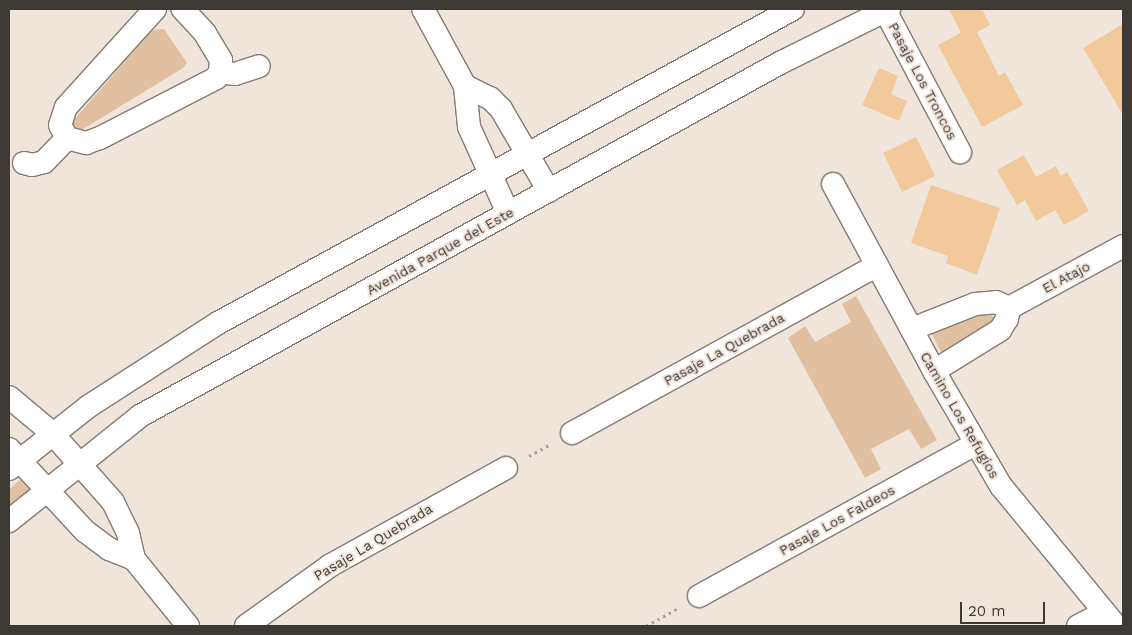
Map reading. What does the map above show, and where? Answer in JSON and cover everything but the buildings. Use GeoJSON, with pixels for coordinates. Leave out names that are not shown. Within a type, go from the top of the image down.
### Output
{"type":"FeatureCollection","features":[{"type":"Feature","properties":{"kind":"street"},"geometry":{"type":"LineString","coordinates":[[155,9],[66,107],[60,125],[67,138],[86,143],[100,138],[216,78],[220,72],[221,60],[214,47],[183,9]]}},
{"type":"Feature","properties":{"kind":"street"},"geometry":{"type":"LineString","coordinates":[[423,9],[465,86],[469,127],[508,213]]}},
{"type":"Feature","properties":{"kind":"street"},"geometry":{"type":"LineString","coordinates":[[134,559],[109,549],[85,531],[46,488],[12,459],[127,380],[203,332],[793,9]]}},
{"type":"Feature","properties":{"kind":"street","name":"Pasaje Los Troncos"},"geometry":{"type":"LineString","coordinates":[[887,10],[960,152]]}},
{"type":"Feature","properties":{"kind":"street","name":"Avenida Parque del Este"},"geometry":{"type":"LineString","coordinates":[[9,521],[46,488],[140,416],[780,63],[887,10]]}},
{"type":"Feature","properties":{"kind":"street"},"geometry":{"type":"LineString","coordinates":[[220,72],[235,74],[259,66]]}},
{"type":"Feature","properties":{"kind":"street"},"geometry":{"type":"LineString","coordinates":[[465,86],[490,98],[501,109],[549,190]]}},
{"type":"Feature","properties":{"kind":"street"},"geometry":{"type":"LineString","coordinates":[[24,163],[44,162],[67,138]]}},
{"type":"Feature","properties":{"kind":"street","name":"Camino Los Refugios"},"geometry":{"type":"LineString","coordinates":[[833,184],[975,444],[1017,506],[1110,619]]}},
{"type":"Feature","properties":{"kind":"street","name":"El Atajo"},"geometry":{"type":"LineString","coordinates":[[1009,308],[1123,246]]}},
{"type":"Feature","properties":{"kind":"street","name":"Pasaje La Quebrada"},"geometry":{"type":"LineString","coordinates":[[572,433],[877,265]]}},
{"type":"Feature","properties":{"kind":"street"},"geometry":{"type":"LineString","coordinates":[[912,329],[975,304],[996,302],[1009,308],[1007,319],[1000,330],[934,371]]}},
{"type":"Feature","properties":{"kind":"street"},"geometry":{"type":"LineString","coordinates":[[9,397],[52,433],[113,502],[128,533],[134,559],[188,626]]}},
{"type":"Feature","properties":{"kind":"street","name":"Pasaje Los Faldeos"},"geometry":{"type":"LineString","coordinates":[[699,596],[975,444]]}},
{"type":"Feature","properties":{"kind":"street","name":"Pasaje La Quebrada"},"geometry":{"type":"LineString","coordinates":[[246,626],[331,565],[506,468]]}},
{"type":"Feature","properties":{"kind":"street"},"geometry":{"type":"LineString","coordinates":[[1078,626],[1110,619]]}},
{"type":"Feature","properties":{"kind":"path"},"geometry":{"type":"LineString","coordinates":[[506,468],[572,433]]}},
{"type":"Feature","properties":{"kind":"path"},"geometry":{"type":"LineString","coordinates":[[646,626],[699,596]]}},
{"type":"Feature","properties":{"kind":"shaded area"},"geometry":{"type":"Polygon","coordinates":[[[164,29],[187,63],[183,68],[75,134],[73,121],[152,30],[164,29]]]}},
{"type":"Feature","properties":{"kind":"shaded area"},"geometry":{"type":"Polygon","coordinates":[[[856,296],[937,440],[921,449],[909,429],[871,449],[881,469],[865,478],[788,338],[805,326],[815,342],[851,322],[842,304],[856,296]]]}},
{"type":"Feature","properties":{"kind":"shaded area"},"geometry":{"type":"Polygon","coordinates":[[[990,313],[995,319],[945,360],[930,330],[957,318],[990,313]]]}},
{"type":"Feature","properties":{"kind":"shaded area"},"geometry":{"type":"Polygon","coordinates":[[[25,475],[35,485],[9,510],[9,490],[25,475]]]}}]}
